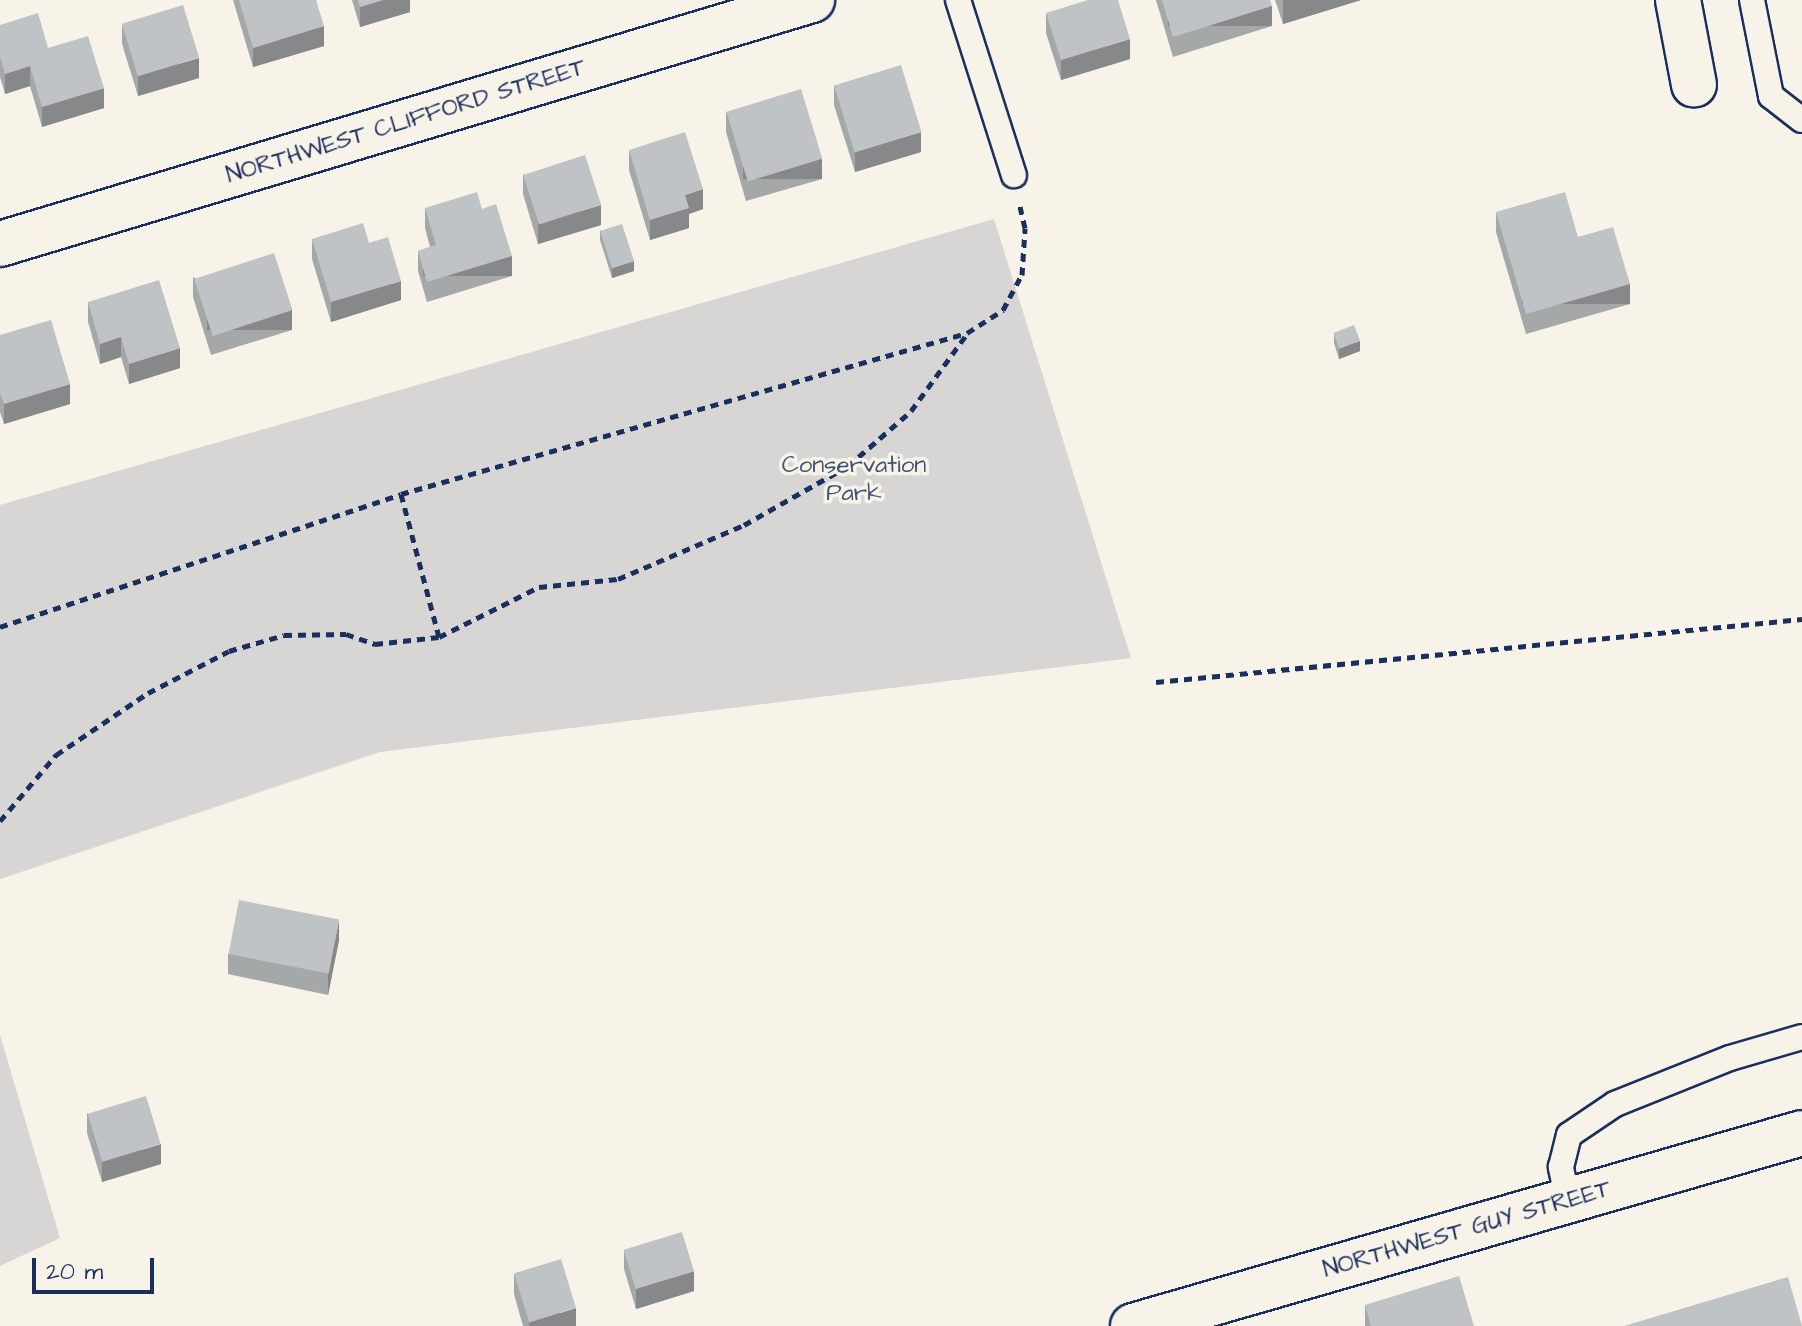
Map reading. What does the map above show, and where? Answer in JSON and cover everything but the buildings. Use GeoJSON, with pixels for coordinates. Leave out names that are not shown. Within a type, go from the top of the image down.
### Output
{"type":"FeatureCollection","features":[{"type":"Feature","properties":{"kind":"street","name":"NORTHWEST CLIFFORD STREET"},"geometry":{"type":"LineString","coordinates":[[0,244],[812,0]]}},
{"type":"Feature","properties":{"kind":"street"},"geometry":{"type":"LineString","coordinates":[[1678,0],[1694,85]]}},
{"type":"Feature","properties":{"kind":"street","name":"NORTHWEST GUY STREET"},"geometry":{"type":"LineString","coordinates":[[1133,1326],[1802,1133]]}},
{"type":"Feature","properties":{"kind":"lane"},"geometry":{"type":"LineString","coordinates":[[958,0],[1014,175]]}},
{"type":"Feature","properties":{"kind":"lane"},"geometry":{"type":"LineString","coordinates":[[1752,0],[1771,96],[1802,120]]}},
{"type":"Feature","properties":{"kind":"lane"},"geometry":{"type":"LineString","coordinates":[[1568,1201],[1561,1167],[1569,1135],[1615,1104],[1730,1058],[1802,1037]]}},
{"type":"Feature","properties":{"kind":"path"},"geometry":{"type":"LineString","coordinates":[[0,627],[401,494],[967,333],[1003,310],[1022,275],[1025,228],[1014,175]]}},
{"type":"Feature","properties":{"kind":"path"},"geometry":{"type":"LineString","coordinates":[[0,821],[56,755],[148,693],[229,651],[284,635],[346,634],[375,644],[439,637],[539,587],[618,579],[683,556],[848,466],[911,411],[967,333]]}},
{"type":"Feature","properties":{"kind":"path"},"geometry":{"type":"LineString","coordinates":[[401,494],[439,637]]}},
{"type":"Feature","properties":{"kind":"path"},"geometry":{"type":"LineString","coordinates":[[1156,682],[1802,619]]}},
{"type":"Feature","properties":{"kind":"green space","name":"Conservation Park"},"geometry":{"type":"Polygon","coordinates":[[[994,219],[1131,658],[380,752],[0,879],[0,505],[994,219]]]}},
{"type":"Feature","properties":{"kind":"green space"},"geometry":{"type":"Polygon","coordinates":[[[0,1035],[60,1238],[0,1266],[0,1035]]]}}]}
